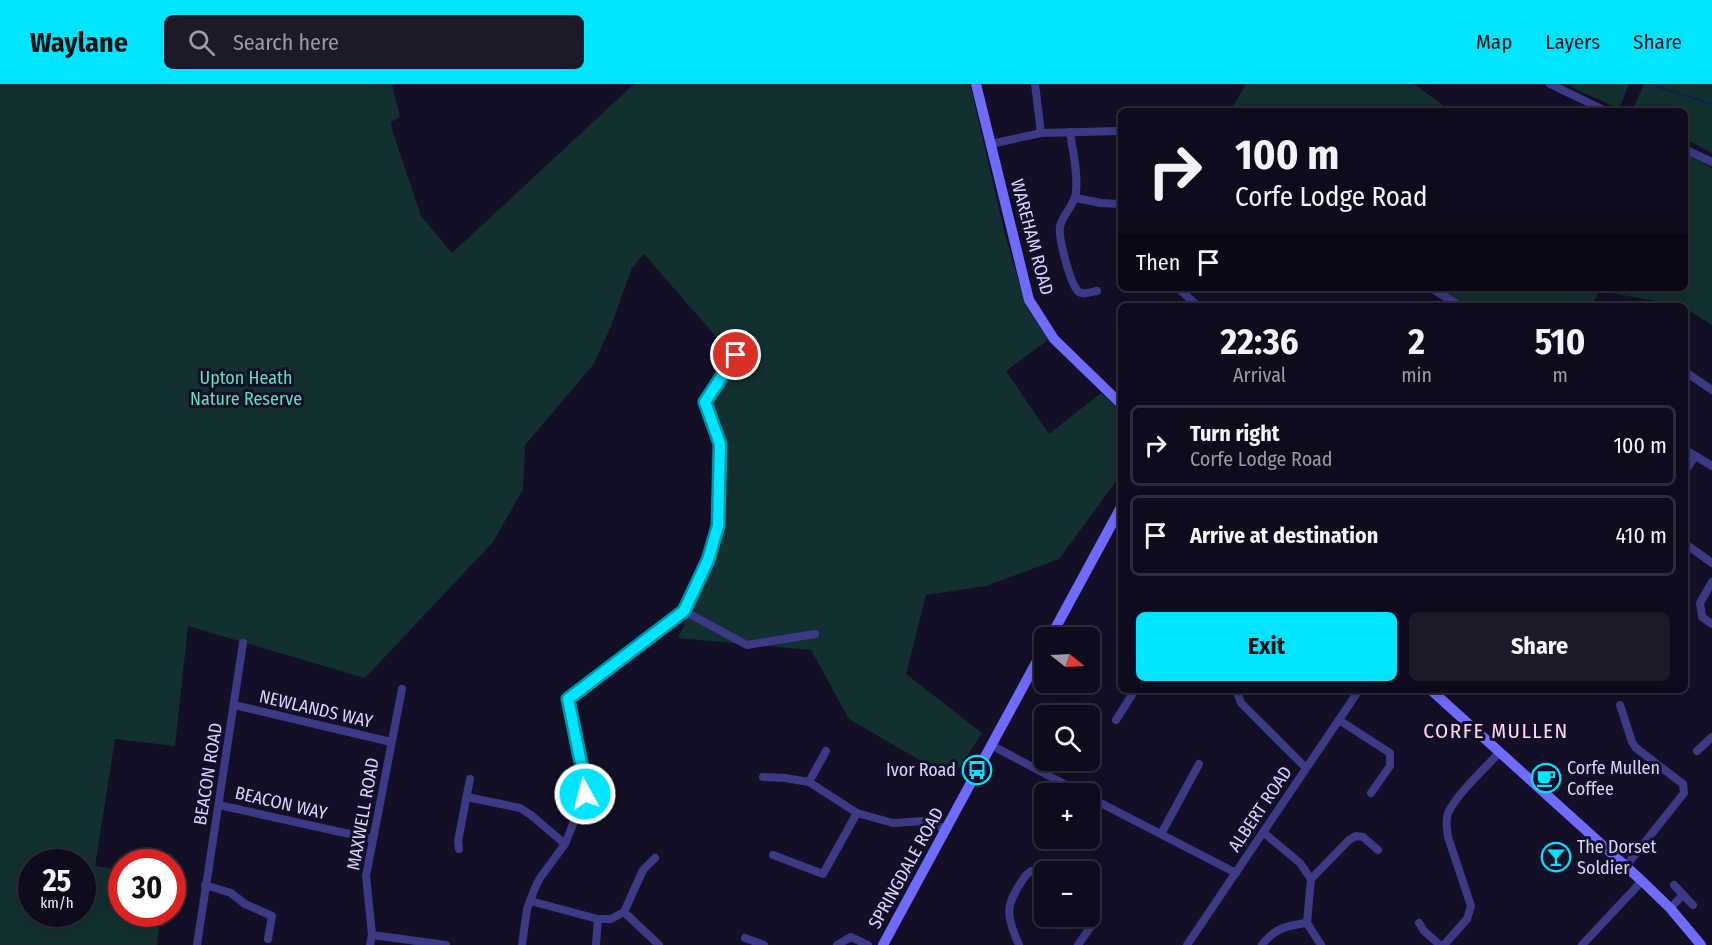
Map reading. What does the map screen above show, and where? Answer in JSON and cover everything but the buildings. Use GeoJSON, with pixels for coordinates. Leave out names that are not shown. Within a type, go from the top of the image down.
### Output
{"type":"FeatureCollection","features":[{"type":"Feature","properties":{"kind":"street","name":"WAREHAM ROAD"},"geometry":{"type":"LineString","coordinates":[[976,84],[1029,300],[1054,339],[1118,401]]}},
{"type":"Feature","properties":{"kind":"street"},"geometry":{"type":"LineString","coordinates":[[1035,84],[1041,134]]}},
{"type":"Feature","properties":{"kind":"street"},"geometry":{"type":"LineString","coordinates":[[1550,84],[1600,108]]}},
{"type":"Feature","properties":{"kind":"street"},"geometry":{"type":"LineString","coordinates":[[991,144],[1041,134],[1118,131]]}},
{"type":"Feature","properties":{"kind":"street"},"geometry":{"type":"LineString","coordinates":[[1070,132],[1077,177],[1076,198],[1061,223],[1059,235],[1073,283],[1078,291],[1083,293],[1097,291]]}},
{"type":"Feature","properties":{"kind":"street"},"geometry":{"type":"LineString","coordinates":[[1688,151],[1712,162]]}},
{"type":"Feature","properties":{"kind":"street"},"geometry":{"type":"LineString","coordinates":[[1076,198],[1118,204]]}},
{"type":"Feature","properties":{"kind":"street"},"geometry":{"type":"LineString","coordinates":[[1181,291],[1195,303]]}},
{"type":"Feature","properties":{"kind":"street"},"geometry":{"type":"LineString","coordinates":[[1436,291],[1455,303]]}},
{"type":"Feature","properties":{"kind":"street"},"geometry":{"type":"LineString","coordinates":[[522,945],[530,901],[540,878],[565,844],[585,794],[584,778],[568,699],[684,611],[708,560],[718,526],[720,444],[705,402],[736,355]]}},
{"type":"Feature","properties":{"kind":"street"},"geometry":{"type":"LineString","coordinates":[[1688,374],[1712,390]]}},
{"type":"Feature","properties":{"kind":"street"},"geometry":{"type":"LineString","coordinates":[[1688,452],[1712,466]]}},
{"type":"Feature","properties":{"kind":"street"},"geometry":{"type":"LineString","coordinates":[[1688,467],[1695,456]]}},
{"type":"Feature","properties":{"kind":"street"},"geometry":{"type":"LineString","coordinates":[[1056,627],[1118,513]]}},
{"type":"Feature","properties":{"kind":"street"},"geometry":{"type":"LineString","coordinates":[[1688,546],[1712,563]]}},
{"type":"Feature","properties":{"kind":"street"},"geometry":{"type":"LineString","coordinates":[[1712,582],[1700,603],[1702,617],[1712,624]]}},
{"type":"Feature","properties":{"kind":"street"},"geometry":{"type":"LineString","coordinates":[[684,611],[747,645],[815,634]]}},
{"type":"Feature","properties":{"kind":"street","name":"BEACON ROAD"},"geometry":{"type":"LineString","coordinates":[[198,945],[243,643]]}},
{"type":"Feature","properties":{"kind":"street","name":"SPRINGDALE ROAD"},"geometry":{"type":"LineString","coordinates":[[883,945],[1034,666]]}},
{"type":"Feature","properties":{"kind":"street","name":"MAXWELL ROAD"},"geometry":{"type":"LineString","coordinates":[[370,945],[372,935],[366,876],[402,689]]}},
{"type":"Feature","properties":{"kind":"street"},"geometry":{"type":"LineString","coordinates":[[1116,720],[1133,693]]}},
{"type":"Feature","properties":{"kind":"street"},"geometry":{"type":"LineString","coordinates":[[1237,693],[1241,703],[1306,768]]}},
{"type":"Feature","properties":{"kind":"street","name":"ALBERT ROAD"},"geometry":{"type":"LineString","coordinates":[[1187,945],[1357,693]]}},
{"type":"Feature","properties":{"kind":"street"},"geometry":{"type":"LineString","coordinates":[[1436,693],[1642,881],[1670,908],[1701,945]]}},
{"type":"Feature","properties":{"kind":"street","name":"NEWLANDS WAY"},"geometry":{"type":"LineString","coordinates":[[234,705],[391,742]]}},
{"type":"Feature","properties":{"kind":"street"},"geometry":{"type":"LineString","coordinates":[[1620,705],[1636,748],[1683,784],[1684,793],[1626,866]]}},
{"type":"Feature","properties":{"kind":"street"},"geometry":{"type":"LineString","coordinates":[[1339,720],[1390,753],[1390,766],[1371,793]]}},
{"type":"Feature","properties":{"kind":"street"},"geometry":{"type":"LineString","coordinates":[[1697,751],[1712,737]]}},
{"type":"Feature","properties":{"kind":"street"},"geometry":{"type":"LineString","coordinates":[[991,746],[1062,783]]}},
{"type":"Feature","properties":{"kind":"street"},"geometry":{"type":"LineString","coordinates":[[809,782],[826,751]]}},
{"type":"Feature","properties":{"kind":"street"},"geometry":{"type":"LineString","coordinates":[[1419,924],[1440,945],[1467,919],[1471,906],[1448,837],[1446,828],[1448,814],[1454,804],[1500,752]]}},
{"type":"Feature","properties":{"kind":"street"},"geometry":{"type":"LineString","coordinates":[[1161,834],[1199,764]]}},
{"type":"Feature","properties":{"kind":"street"},"geometry":{"type":"LineString","coordinates":[[763,777],[809,782],[857,813],[893,823],[925,820],[946,829]]}},
{"type":"Feature","properties":{"kind":"street"},"geometry":{"type":"LineString","coordinates":[[459,849],[458,841],[471,779]]}},
{"type":"Feature","properties":{"kind":"street"},"geometry":{"type":"LineString","coordinates":[[467,797],[520,808],[531,814],[565,844]]}},
{"type":"Feature","properties":{"kind":"street"},"geometry":{"type":"LineString","coordinates":[[1100,803],[1236,873]]}},
{"type":"Feature","properties":{"kind":"street","name":"BEACON WAY"},"geometry":{"type":"LineString","coordinates":[[219,805],[372,839]]}},
{"type":"Feature","properties":{"kind":"street"},"geometry":{"type":"LineString","coordinates":[[773,855],[823,874],[857,813]]}},
{"type":"Feature","properties":{"kind":"street"},"geometry":{"type":"LineString","coordinates":[[1263,832],[1300,863],[1311,879]]}},
{"type":"Feature","properties":{"kind":"street"},"geometry":{"type":"LineString","coordinates":[[1321,945],[1307,923],[1311,879],[1349,840],[1356,836],[1363,837],[1378,850]]}},
{"type":"Feature","properties":{"kind":"street"},"geometry":{"type":"LineString","coordinates":[[530,901],[598,919],[611,919],[624,912],[643,870],[655,858]]}},
{"type":"Feature","properties":{"kind":"street"},"geometry":{"type":"LineString","coordinates":[[1019,945],[1008,916],[1009,908],[1026,874],[1034,872]]}},
{"type":"Feature","properties":{"kind":"street"},"geometry":{"type":"LineString","coordinates":[[1582,945],[1642,881]]}},
{"type":"Feature","properties":{"kind":"street"},"geometry":{"type":"LineString","coordinates":[[206,885],[231,893],[245,904],[272,916],[268,939]]}},
{"type":"Feature","properties":{"kind":"street"},"geometry":{"type":"LineString","coordinates":[[1674,885],[1693,904]]}},
{"type":"Feature","properties":{"kind":"street"},"geometry":{"type":"LineString","coordinates":[[1670,908],[1683,895]]}},
{"type":"Feature","properties":{"kind":"street"},"geometry":{"type":"LineString","coordinates":[[624,912],[658,945]]}},
{"type":"Feature","properties":{"kind":"street"},"geometry":{"type":"LineString","coordinates":[[596,945],[598,919]]}},
{"type":"Feature","properties":{"kind":"street"},"geometry":{"type":"LineString","coordinates":[[1262,945],[1271,933],[1279,929],[1307,923]]}},
{"type":"Feature","properties":{"kind":"street"},"geometry":{"type":"LineString","coordinates":[[1078,945],[1090,927]]}},
{"type":"Feature","properties":{"kind":"street"},"geometry":{"type":"LineString","coordinates":[[372,935],[446,945]]}},
{"type":"Feature","properties":{"kind":"street"},"geometry":{"type":"LineString","coordinates":[[837,945],[850,937],[868,945]]}},
{"type":"Feature","properties":{"kind":"street"},"geometry":{"type":"LineString","coordinates":[[745,938],[764,945]]}},
{"type":"Feature","properties":{"kind":"green space","name":"Upton Heath Nature Reserve"},"geometry":{"type":"Polygon","coordinates":[[[0,84],[392,84],[400,117],[391,122],[392,130],[421,216],[452,253],[634,84],[970,84],[1005,234],[1026,306],[1048,340],[1006,371],[1049,434],[1101,393],[1118,408],[1118,479],[1059,559],[986,586],[926,595],[906,674],[982,733],[952,779],[849,719],[811,650],[678,638],[725,531],[720,423],[710,401],[722,356],[719,340],[644,254],[632,268],[611,326],[593,365],[525,445],[523,489],[493,542],[365,678],[188,626],[175,746],[115,739],[96,860],[96,849],[18,849],[18,927],[96,927],[96,866],[108,868],[108,927],[159,927],[157,945],[0,945],[0,84]]]}},
{"type":"Feature","properties":{"kind":"green space"},"geometry":{"type":"Polygon","coordinates":[[[1246,84],[1414,84],[1447,108],[1232,108],[1246,84]]]}},
{"type":"Feature","properties":{"kind":"green space"},"geometry":{"type":"Polygon","coordinates":[[[1565,84],[1629,84],[1619,108],[1565,84]]]}},
{"type":"Feature","properties":{"kind":"green space"},"geometry":{"type":"Polygon","coordinates":[[[1644,84],[1712,84],[1712,153],[1688,141],[1688,108],[1633,108],[1644,84]]]}},
{"type":"Feature","properties":{"kind":"green space"},"geometry":{"type":"Polygon","coordinates":[[[1688,156],[1712,168],[1712,325],[1688,310],[1688,303],[1667,303],[1600,291],[1688,291],[1688,156]]]}},
{"type":"Feature","properties":{"kind":"green space"},"geometry":{"type":"Polygon","coordinates":[[[1442,291],[1600,291],[1593,303],[1461,303],[1442,291]]]}},
{"type":"Feature","properties":{"kind":"waterway"},"geometry":{"type":"LineString","coordinates":[[1649,84],[1712,104]]}},
{"type":"Feature","properties":{"kind":"place","name":"Ivor Road"},"geometry":{"type":"Point","coordinates":[977,770]}},
{"type":"Feature","properties":{"kind":"place","name":"Corfe Mullen Coffee"},"geometry":{"type":"Point","coordinates":[1546,778]}},
{"type":"Feature","properties":{"kind":"place","name":"The Dorset Soldier"},"geometry":{"type":"Point","coordinates":[1556,857]}},
{"type":"Feature","properties":{"kind":"district","name":"CORFE MULLEN"},"geometry":{"type":"Point","coordinates":[1496,731]}},
{"type":"Feature","properties":{"kind":"route"},"geometry":{"type":"LineString","coordinates":[[585,794],[584,778],[568,699],[684,611],[708,560],[718,526],[720,444],[705,402],[736,355]]}}]}
